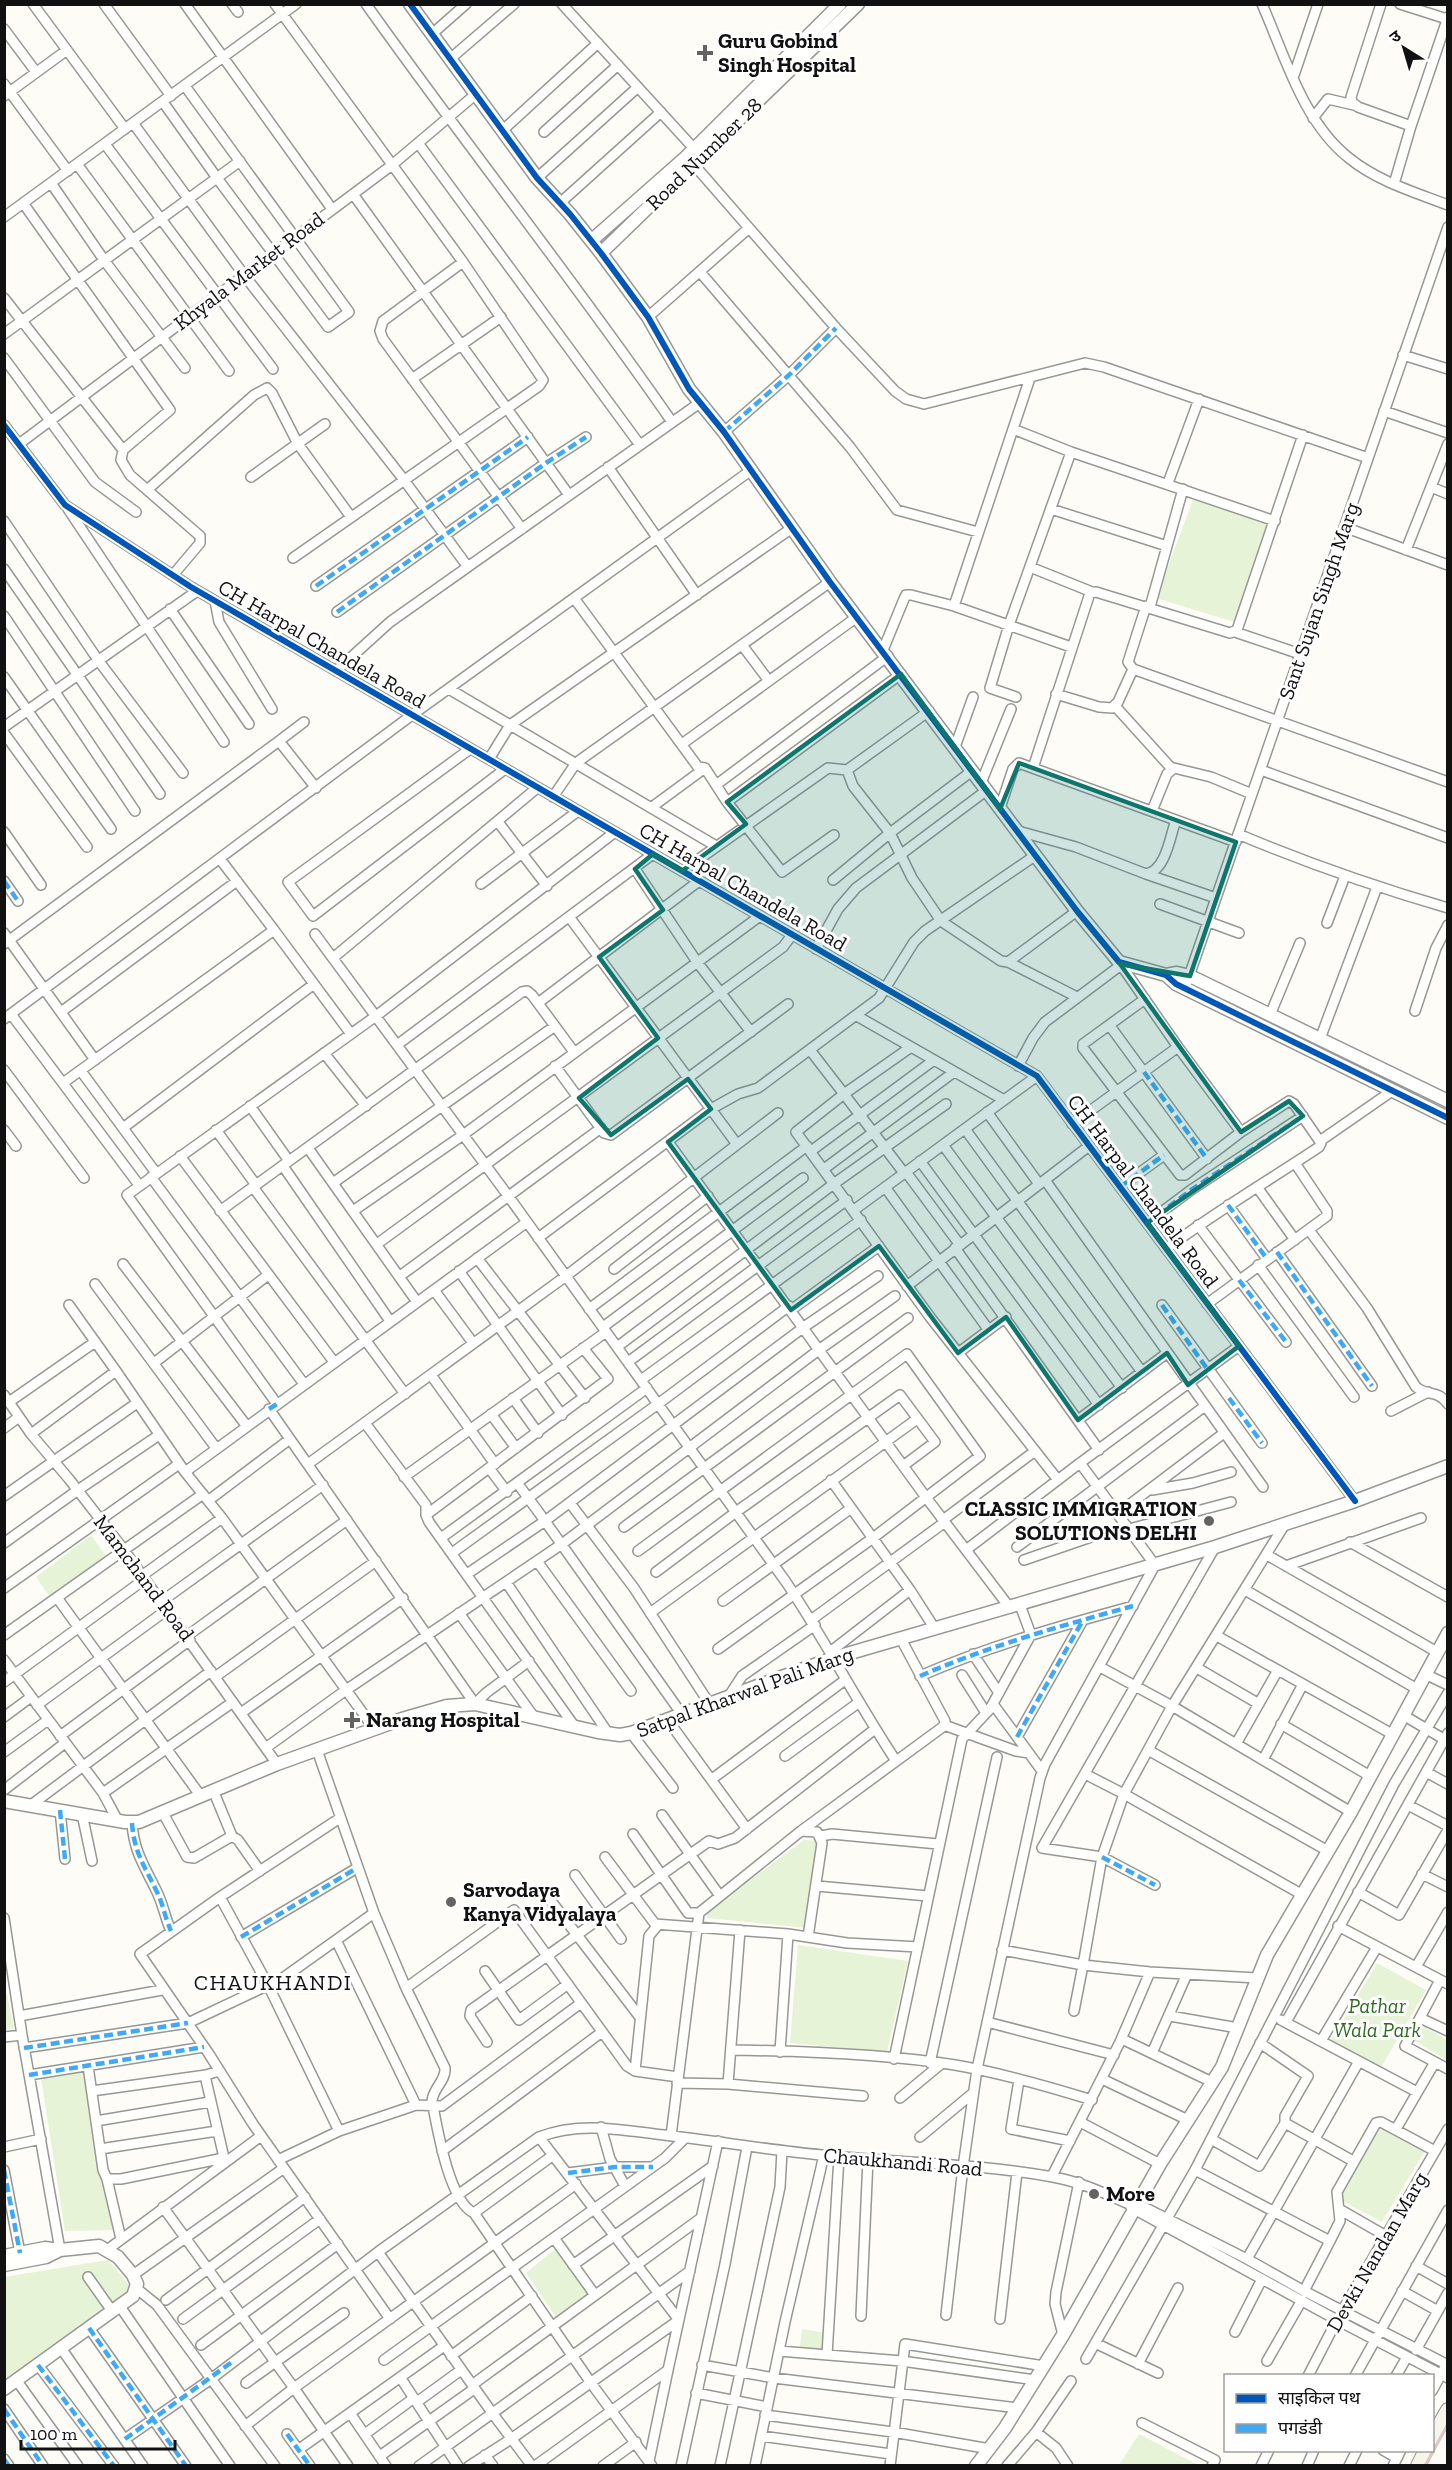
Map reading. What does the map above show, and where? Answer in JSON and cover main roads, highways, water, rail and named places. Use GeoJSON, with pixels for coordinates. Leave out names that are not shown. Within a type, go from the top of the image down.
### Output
{"type":"FeatureCollection","features":[{"type":"Feature","properties":{"kind":"main road"},"geometry":{"type":"LineString","coordinates":[[1434,2434],[1448,2410]]}},
{"type":"Feature","properties":{"kind":"main road"},"geometry":{"type":"LineString","coordinates":[[1418,2466],[1425,2452]]}},
{"type":"Feature","properties":{"kind":"railway"},"geometry":{"type":"LineString","coordinates":[[1434,2450],[1448,2424]]}},
{"type":"Feature","properties":{"kind":"railway"},"geometry":{"type":"LineString","coordinates":[[1425,2466],[1433,2452]]}},
{"type":"Feature","properties":{"kind":"place","name":"Guru Gobind Singh Hospital"},"geometry":{"type":"Point","coordinates":[705,53]}},
{"type":"Feature","properties":{"kind":"place","name":"CLASSIC IMMIGRATION SOLUTIONS DELHI"},"geometry":{"type":"Point","coordinates":[1209,1521]}},
{"type":"Feature","properties":{"kind":"place","name":"Narang Hospital"},"geometry":{"type":"Point","coordinates":[352,1720]}},
{"type":"Feature","properties":{"kind":"place","name":"Sarvodaya Kanya Vidyalaya"},"geometry":{"type":"Point","coordinates":[451,1902]}},
{"type":"Feature","properties":{"kind":"place","name":"More"},"geometry":{"type":"Point","coordinates":[1094,2194]}},
{"type":"Feature","properties":{"kind":"district","name":"CHAUKHANDI"},"geometry":{"type":"Point","coordinates":[273,1982]}},
{"type":"Feature","properties":{"kind":"park label","name":"Pathar Wala Park"},"geometry":{"type":"Point","coordinates":[1377,2018]}}]}
